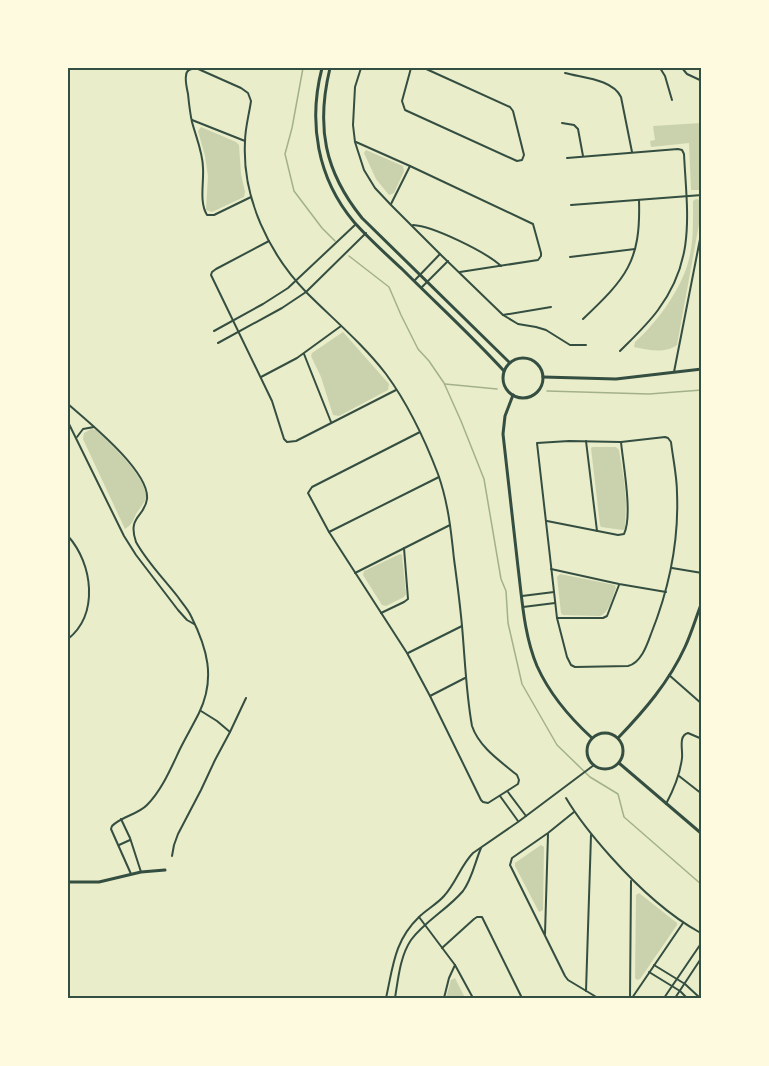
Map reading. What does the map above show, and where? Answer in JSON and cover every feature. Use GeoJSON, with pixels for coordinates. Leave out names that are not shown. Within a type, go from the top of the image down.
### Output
{"type":"FeatureCollection","features":[{"type":"Feature","properties":{"kind":"main road"},"geometry":{"type":"LineString","coordinates":[[322,68],[316,91],[315,124],[320,159],[335,195],[356,225],[504,371]]}},
{"type":"Feature","properties":{"kind":"main road"},"geometry":{"type":"LineString","coordinates":[[330,68],[323,122],[327,149],[334,173],[343,192],[362,218],[509,362]]}},
{"type":"Feature","properties":{"kind":"main road"},"geometry":{"type":"LineString","coordinates":[[519,358],[530,359],[539,366],[543,377],[540,389],[531,396],[513,395],[505,388],[502,376],[509,362],[519,358]]}},
{"type":"Feature","properties":{"kind":"main road"},"geometry":{"type":"LineString","coordinates":[[543,377],[616,379],[702,369]]}},
{"type":"Feature","properties":{"kind":"main road"},"geometry":{"type":"LineString","coordinates":[[513,395],[503,427],[523,607],[531,650],[544,680],[564,711],[592,738]]}},
{"type":"Feature","properties":{"kind":"main road"},"geometry":{"type":"LineString","coordinates":[[618,738],[642,712],[669,675],[685,647],[699,616],[702,602]]}},
{"type":"Feature","properties":{"kind":"main road"},"geometry":{"type":"LineString","coordinates":[[603,733],[618,738],[623,750],[619,763],[604,769],[594,765],[587,755],[592,738],[603,733]]}},
{"type":"Feature","properties":{"kind":"main road"},"geometry":{"type":"LineString","coordinates":[[619,763],[702,834]]}},
{"type":"Feature","properties":{"kind":"main road"},"geometry":{"type":"LineString","coordinates":[[68,882],[99,882],[141,872],[165,870]]}},
{"type":"Feature","properties":{"kind":"street"},"geometry":{"type":"LineString","coordinates":[[251,197],[214,215],[205,213],[202,156],[192,119],[186,76],[189,69],[196,68],[241,88],[250,96],[245,141],[247,179],[260,223],[283,264],[296,281],[373,359],[396,390],[420,432],[439,477],[450,525],[470,716],[474,732],[487,750],[519,778],[518,784],[485,803],[481,800],[407,654],[329,532],[308,493],[310,488],[420,432]]}},
{"type":"Feature","properties":{"kind":"street"},"geometry":{"type":"LineString","coordinates":[[361,68],[355,87],[353,125],[355,142],[364,170],[370,180],[391,205],[503,315],[518,324],[546,330],[570,345],[586,345]]}},
{"type":"Feature","properties":{"kind":"street"},"geometry":{"type":"LineString","coordinates":[[411,68],[402,100],[405,110],[517,161],[522,160],[524,155],[510,107],[424,68]]}},
{"type":"Feature","properties":{"kind":"street"},"geometry":{"type":"LineString","coordinates":[[660,68],[665,76],[672,100]]}},
{"type":"Feature","properties":{"kind":"street"},"geometry":{"type":"LineString","coordinates":[[682,68],[687,74],[702,81]]}},
{"type":"Feature","properties":{"kind":"street"},"geometry":{"type":"LineString","coordinates":[[565,74],[609,84],[618,92],[632,152]]}},
{"type":"Feature","properties":{"kind":"street"},"geometry":{"type":"LineString","coordinates":[[192,119],[245,141]]}},
{"type":"Feature","properties":{"kind":"street"},"geometry":{"type":"LineString","coordinates":[[562,123],[574,125],[578,129],[583,156]]}},
{"type":"Feature","properties":{"kind":"street"},"geometry":{"type":"LineString","coordinates":[[355,142],[530,222],[535,230],[541,253],[540,258],[536,261],[460,272]]}},
{"type":"Feature","properties":{"kind":"street"},"geometry":{"type":"LineString","coordinates":[[567,158],[678,149],[684,154],[688,222],[684,255],[673,285],[659,309],[620,351]]}},
{"type":"Feature","properties":{"kind":"street"},"geometry":{"type":"LineString","coordinates":[[391,205],[410,166]]}},
{"type":"Feature","properties":{"kind":"street"},"geometry":{"type":"LineString","coordinates":[[571,205],[702,195]]}},
{"type":"Feature","properties":{"kind":"street"},"geometry":{"type":"LineString","coordinates":[[583,319],[608,295],[630,264],[639,230],[639,200]]}},
{"type":"Feature","properties":{"kind":"street"},"geometry":{"type":"LineString","coordinates":[[214,331],[276,297],[356,225]]}},
{"type":"Feature","properties":{"kind":"street"},"geometry":{"type":"LineString","coordinates":[[411,225],[426,226],[445,234],[486,255],[501,266]]}},
{"type":"Feature","properties":{"kind":"street"},"geometry":{"type":"LineString","coordinates":[[674,372],[702,229]]}},
{"type":"Feature","properties":{"kind":"street"},"geometry":{"type":"LineString","coordinates":[[219,342],[282,309],[306,292],[366,233]]}},
{"type":"Feature","properties":{"kind":"street"},"geometry":{"type":"LineString","coordinates":[[269,241],[212,272],[211,277],[272,401],[285,439],[296,441],[396,390]]}},
{"type":"Feature","properties":{"kind":"street"},"geometry":{"type":"LineString","coordinates":[[570,257],[635,249]]}},
{"type":"Feature","properties":{"kind":"street"},"geometry":{"type":"LineString","coordinates":[[414,281],[440,254]]}},
{"type":"Feature","properties":{"kind":"street"},"geometry":{"type":"LineString","coordinates":[[421,288],[448,261]]}},
{"type":"Feature","properties":{"kind":"street"},"geometry":{"type":"LineString","coordinates":[[503,315],[551,307]]}},
{"type":"Feature","properties":{"kind":"street"},"geometry":{"type":"LineString","coordinates":[[261,377],[304,354],[341,326]]}},
{"type":"Feature","properties":{"kind":"street"},"geometry":{"type":"LineString","coordinates":[[304,354],[331,422]]}},
{"type":"Feature","properties":{"kind":"street"},"geometry":{"type":"LineString","coordinates":[[68,404],[105,436],[136,471],[147,496],[134,524],[136,542],[190,613],[203,641],[208,662],[207,687],[201,711],[165,778],[152,799],[140,810],[121,819],[111,827],[131,874]]}},
{"type":"Feature","properties":{"kind":"street"},"geometry":{"type":"LineString","coordinates":[[68,422],[124,536],[173,604],[194,624]]}},
{"type":"Feature","properties":{"kind":"street"},"geometry":{"type":"LineString","coordinates":[[76,437],[83,429],[94,427]]}},
{"type":"Feature","properties":{"kind":"street"},"geometry":{"type":"LineString","coordinates":[[665,437],[670,440],[677,501],[672,568],[660,610],[648,642],[637,662],[632,666],[575,667],[567,657],[557,618],[537,443],[621,442],[665,437]]}},
{"type":"Feature","properties":{"kind":"street"},"geometry":{"type":"LineString","coordinates":[[586,441],[597,531]]}},
{"type":"Feature","properties":{"kind":"street"},"geometry":{"type":"LineString","coordinates":[[546,521],[618,535],[624,534],[626,486],[621,442]]}},
{"type":"Feature","properties":{"kind":"street"},"geometry":{"type":"LineString","coordinates":[[329,532],[439,477]]}},
{"type":"Feature","properties":{"kind":"street"},"geometry":{"type":"LineString","coordinates":[[355,573],[450,525]]}},
{"type":"Feature","properties":{"kind":"street"},"geometry":{"type":"LineString","coordinates":[[68,536],[81,559],[87,578],[89,597],[83,621],[68,639]]}},
{"type":"Feature","properties":{"kind":"street"},"geometry":{"type":"LineString","coordinates":[[381,614],[408,599],[404,548]]}},
{"type":"Feature","properties":{"kind":"street"},"geometry":{"type":"LineString","coordinates":[[672,568],[702,573]]}},
{"type":"Feature","properties":{"kind":"street"},"geometry":{"type":"LineString","coordinates":[[551,569],[666,592]]}},
{"type":"Feature","properties":{"kind":"street"},"geometry":{"type":"LineString","coordinates":[[557,618],[601,619],[605,617],[619,584]]}},
{"type":"Feature","properties":{"kind":"street"},"geometry":{"type":"LineString","coordinates":[[522,596],[554,592]]}},
{"type":"Feature","properties":{"kind":"street"},"geometry":{"type":"LineString","coordinates":[[523,607],[555,603]]}},
{"type":"Feature","properties":{"kind":"street"},"geometry":{"type":"LineString","coordinates":[[407,654],[462,626]]}},
{"type":"Feature","properties":{"kind":"street"},"geometry":{"type":"LineString","coordinates":[[669,675],[702,704]]}},
{"type":"Feature","properties":{"kind":"street"},"geometry":{"type":"LineString","coordinates":[[430,696],[466,677]]}},
{"type":"Feature","properties":{"kind":"street"},"geometry":{"type":"LineString","coordinates":[[172,856],[178,834],[246,698]]}},
{"type":"Feature","properties":{"kind":"street"},"geometry":{"type":"LineString","coordinates":[[201,711],[230,732]]}},
{"type":"Feature","properties":{"kind":"street"},"geometry":{"type":"LineString","coordinates":[[666,804],[679,776],[683,735],[688,733],[702,739]]}},
{"type":"Feature","properties":{"kind":"street"},"geometry":{"type":"LineString","coordinates":[[386,999],[396,950],[404,933],[443,897],[456,881],[468,858],[594,765]]}},
{"type":"Feature","properties":{"kind":"street"},"geometry":{"type":"LineString","coordinates":[[679,776],[702,794]]}},
{"type":"Feature","properties":{"kind":"street"},"geometry":{"type":"LineString","coordinates":[[508,791],[526,816]]}},
{"type":"Feature","properties":{"kind":"street"},"geometry":{"type":"LineString","coordinates":[[500,796],[518,822]]}},
{"type":"Feature","properties":{"kind":"street"},"geometry":{"type":"LineString","coordinates":[[566,798],[591,834],[631,880],[682,923],[699,932]]}},
{"type":"Feature","properties":{"kind":"street"},"geometry":{"type":"LineString","coordinates":[[574,812],[512,858],[510,862],[565,976],[598,999]]}},
{"type":"Feature","properties":{"kind":"street"},"geometry":{"type":"LineString","coordinates":[[121,819],[141,872]]}},
{"type":"Feature","properties":{"kind":"street"},"geometry":{"type":"LineString","coordinates":[[545,936],[548,833]]}},
{"type":"Feature","properties":{"kind":"street"},"geometry":{"type":"LineString","coordinates":[[586,991],[591,834]]}},
{"type":"Feature","properties":{"kind":"street"},"geometry":{"type":"LineString","coordinates":[[118,845],[130,840]]}},
{"type":"Feature","properties":{"kind":"street"},"geometry":{"type":"LineString","coordinates":[[394,999],[405,952],[411,940],[463,891],[472,875],[481,848]]}},
{"type":"Feature","properties":{"kind":"street"},"geometry":{"type":"LineString","coordinates":[[631,880],[631,999]]}},
{"type":"Feature","properties":{"kind":"street"},"geometry":{"type":"LineString","coordinates":[[419,917],[455,965],[473,999]]}},
{"type":"Feature","properties":{"kind":"street"},"geometry":{"type":"LineString","coordinates":[[442,948],[474,919],[482,917],[522,999]]}},
{"type":"Feature","properties":{"kind":"street"},"geometry":{"type":"LineString","coordinates":[[631,999],[682,923]]}},
{"type":"Feature","properties":{"kind":"street"},"geometry":{"type":"LineString","coordinates":[[664,999],[702,942]]}},
{"type":"Feature","properties":{"kind":"street"},"geometry":{"type":"LineString","coordinates":[[675,999],[702,957]]}},
{"type":"Feature","properties":{"kind":"street"},"geometry":{"type":"LineString","coordinates":[[444,999],[455,965]]}},
{"type":"Feature","properties":{"kind":"street"},"geometry":{"type":"LineString","coordinates":[[654,965],[685,984],[700,999]]}},
{"type":"Feature","properties":{"kind":"street"},"geometry":{"type":"LineString","coordinates":[[650,972],[680,991],[687,999]]}},
{"type":"Feature","properties":{"kind":"green space"},"geometry":{"type":"Polygon","coordinates":[[[701,123],[701,190],[691,190],[689,143],[651,147],[650,141],[655,140],[653,126],[701,123]]]}},
{"type":"Feature","properties":{"kind":"green space"},"geometry":{"type":"Polygon","coordinates":[[[201,127],[239,145],[244,197],[212,212],[206,210],[208,176],[198,131],[201,127]]]}},
{"type":"Feature","properties":{"kind":"green space"},"geometry":{"type":"Polygon","coordinates":[[[366,150],[403,166],[404,171],[394,193],[389,195],[376,179],[364,153],[366,150]]]}},
{"type":"Feature","properties":{"kind":"green space"},"geometry":{"type":"Polygon","coordinates":[[[701,200],[701,213],[677,345],[667,350],[634,347],[635,342],[666,307],[683,276],[691,250],[693,201],[701,200]]]}},
{"type":"Feature","properties":{"kind":"green space"},"geometry":{"type":"Polygon","coordinates":[[[343,332],[389,384],[388,390],[339,416],[333,415],[321,377],[311,356],[343,332]]]}},
{"type":"Feature","properties":{"kind":"green space"},"geometry":{"type":"Polygon","coordinates":[[[91,429],[96,430],[127,462],[145,490],[144,502],[132,523],[125,529],[83,439],[84,433],[91,429]]]}},
{"type":"Feature","properties":{"kind":"green space"},"geometry":{"type":"Polygon","coordinates":[[[616,447],[619,450],[626,501],[625,529],[623,530],[600,525],[591,448],[616,447]]]}},
{"type":"Feature","properties":{"kind":"green space"},"geometry":{"type":"Polygon","coordinates":[[[402,555],[406,594],[386,606],[382,605],[363,575],[364,571],[402,555]]]}},
{"type":"Feature","properties":{"kind":"green space"},"geometry":{"type":"Polygon","coordinates":[[[560,574],[615,585],[616,588],[606,611],[600,616],[563,615],[557,577],[560,574]]]}},
{"type":"Feature","properties":{"kind":"green space"},"geometry":{"type":"Polygon","coordinates":[[[541,845],[544,847],[543,910],[539,912],[515,863],[541,845]]]}},
{"type":"Feature","properties":{"kind":"green space"},"geometry":{"type":"Polygon","coordinates":[[[639,893],[677,925],[640,979],[637,980],[635,978],[636,895],[639,893]]]}},
{"type":"Feature","properties":{"kind":"green space"},"geometry":{"type":"Polygon","coordinates":[[[455,978],[465,998],[446,998],[451,980],[455,978]]]}},
{"type":"Feature","properties":{"kind":"waterway"},"geometry":{"type":"LineString","coordinates":[[303,68],[285,154],[294,191],[322,228],[335,241]]}},
{"type":"Feature","properties":{"kind":"waterway"},"geometry":{"type":"LineString","coordinates":[[349,256],[389,287],[418,349],[444,383],[461,421],[484,479],[501,579],[506,591],[508,623],[522,684],[557,745],[590,777],[618,794],[624,817],[702,885]]}},
{"type":"Feature","properties":{"kind":"waterway"},"geometry":{"type":"LineString","coordinates":[[445,384],[497,389]]}},
{"type":"Feature","properties":{"kind":"waterway"},"geometry":{"type":"LineString","coordinates":[[547,391],[649,394],[702,390]]}}]}
